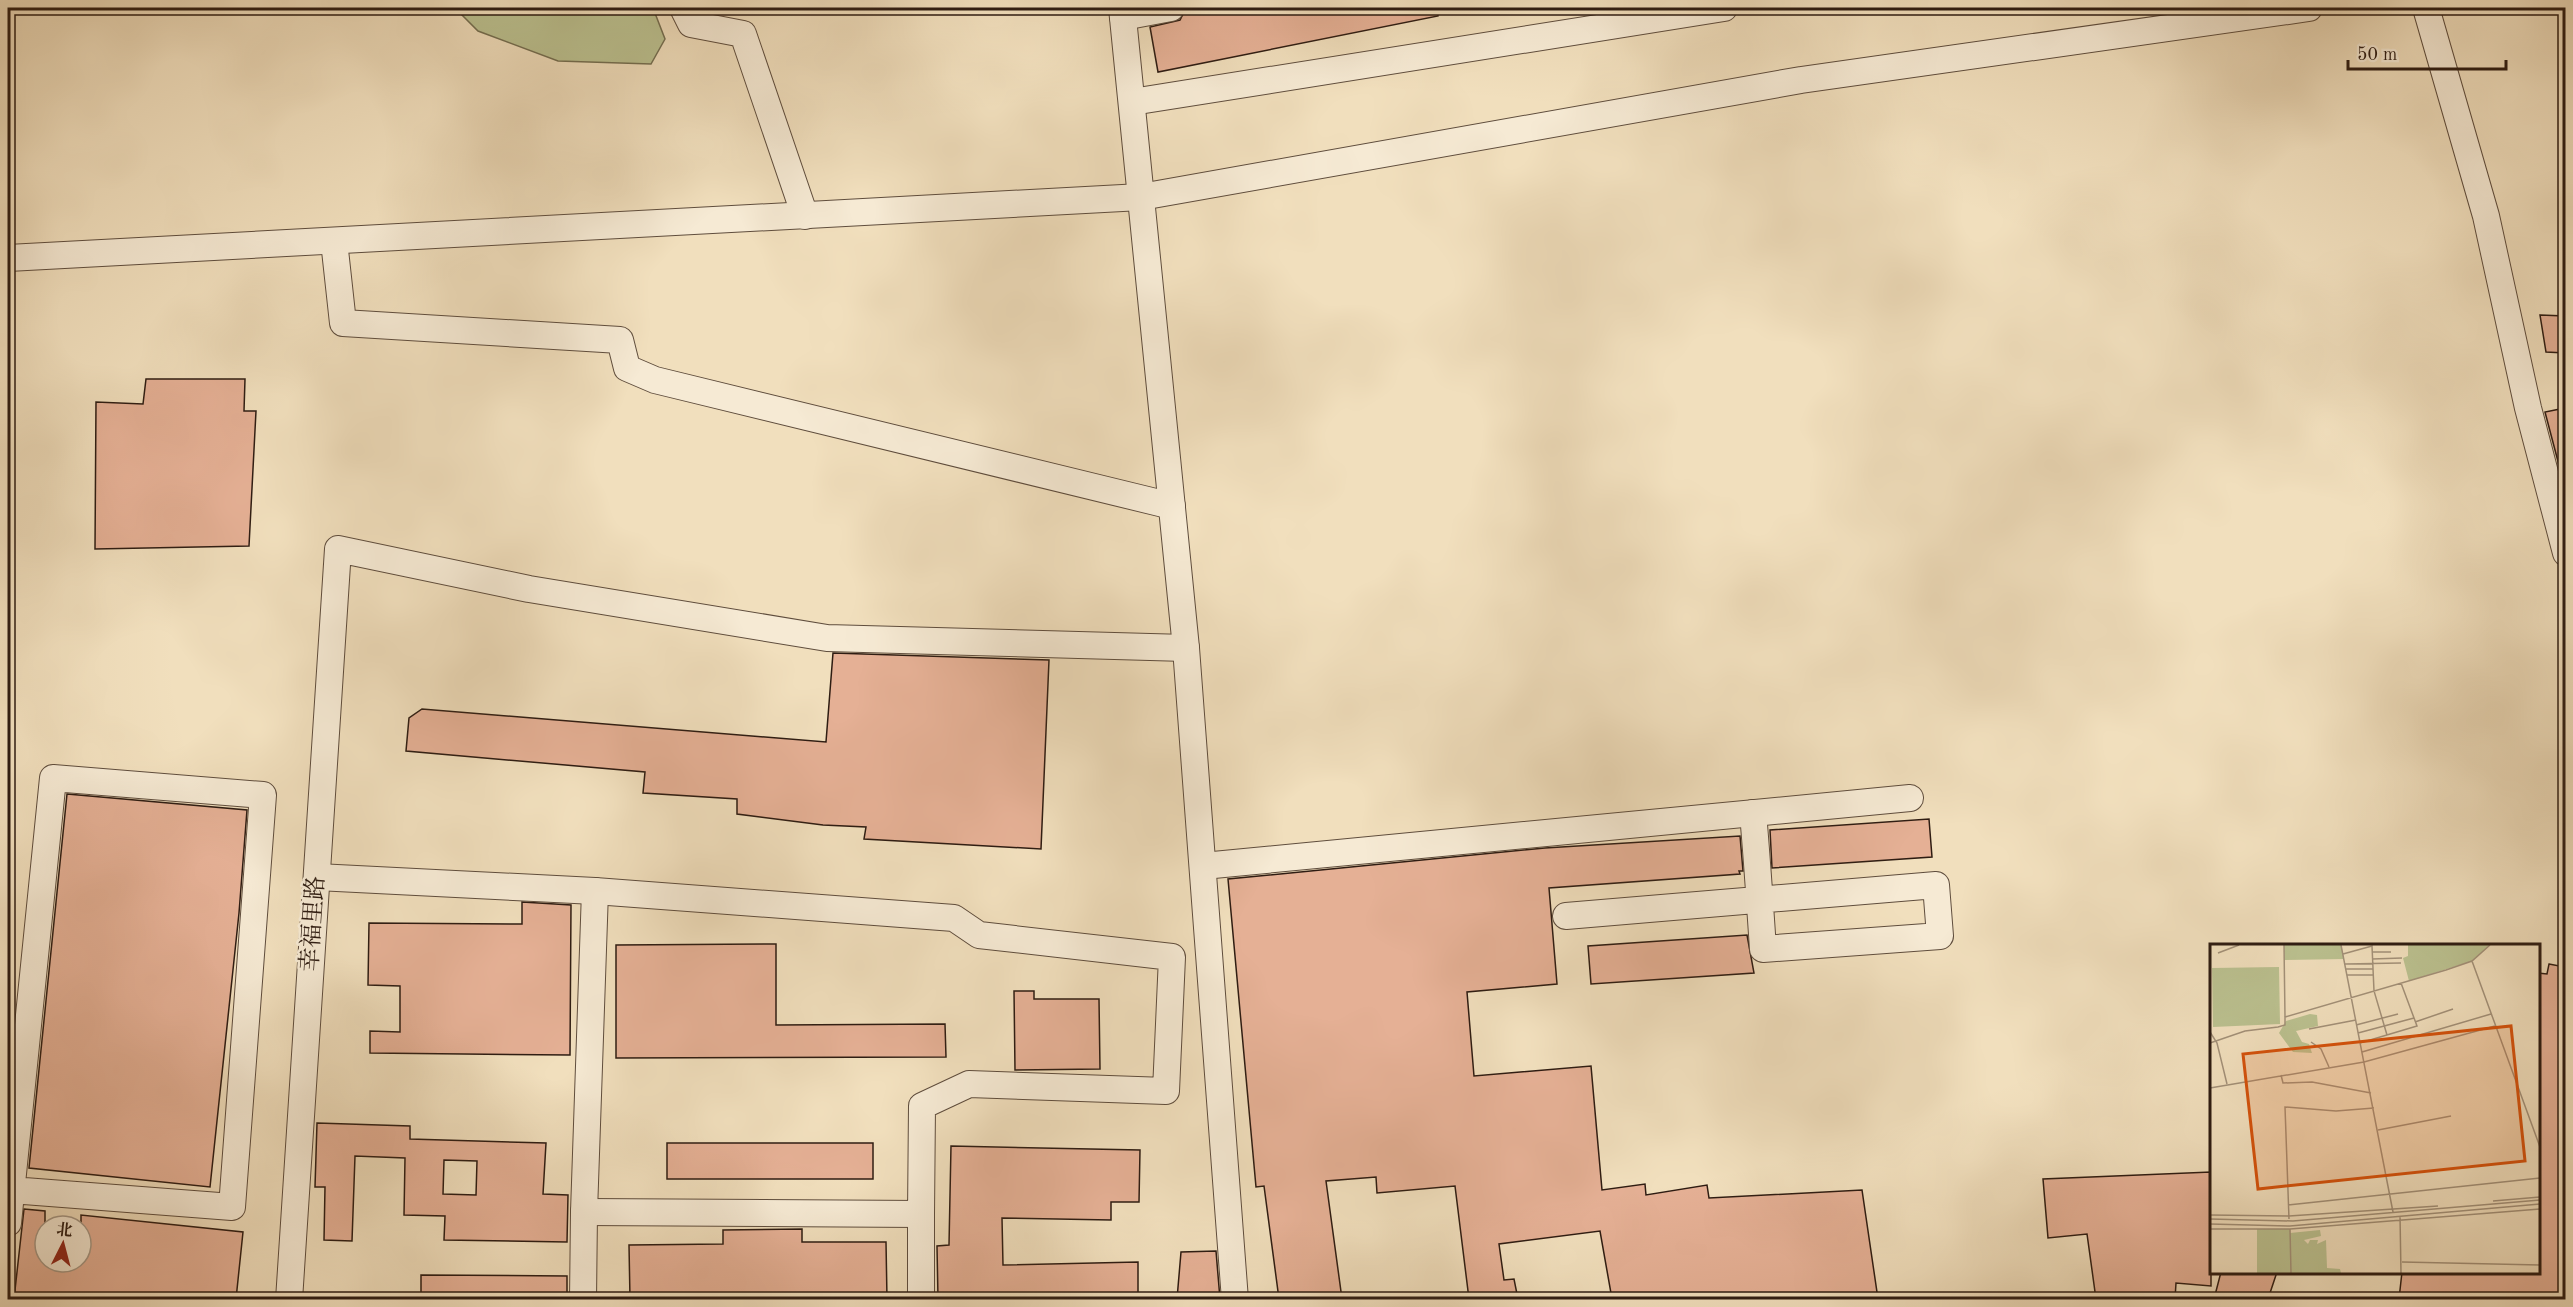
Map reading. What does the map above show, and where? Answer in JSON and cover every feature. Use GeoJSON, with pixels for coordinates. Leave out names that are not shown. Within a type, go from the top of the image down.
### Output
{"type":"FeatureCollection","features":[{"type":"Feature","properties":{"kind":"street"},"geometry":{"type":"LineString","coordinates":[[683,8],[691,24],[743,34],[805,216]]}},
{"type":"Feature","properties":{"kind":"street"},"geometry":{"type":"LineString","coordinates":[[1171,8],[1123,12],[1186,648],[1235,1299]]}},
{"type":"Feature","properties":{"kind":"street"},"geometry":{"type":"LineString","coordinates":[[1132,102],[1724,8]]}},
{"type":"Feature","properties":{"kind":"street"},"geometry":{"type":"LineString","coordinates":[[8,258],[1142,197],[1801,80],[2309,8]]}},
{"type":"Feature","properties":{"kind":"street"},"geometry":{"type":"LineString","coordinates":[[2427,8],[2486,216],[2528,408],[2565,552]]}},
{"type":"Feature","properties":{"kind":"street"},"geometry":{"type":"LineString","coordinates":[[334,242],[343,323],[620,340],[627,368],[655,380],[1172,506]]}},
{"type":"Feature","properties":{"kind":"street","name":"幸福里路"},"geometry":{"type":"LineString","coordinates":[[290,1299],[338,549],[529,588],[827,638],[1186,648]]}},
{"type":"Feature","properties":{"kind":"street"},"geometry":{"type":"LineString","coordinates":[[8,1223],[11,1190],[53,778],[263,795],[232,1207],[11,1190]]}},
{"type":"Feature","properties":{"kind":"street"},"geometry":{"type":"LineString","coordinates":[[1203,866],[1910,798]]}},
{"type":"Feature","properties":{"kind":"street"},"geometry":{"type":"LineString","coordinates":[[1566,916],[1760,900],[1936,885],[1940,936],[1763,949],[1760,900],[1754,813]]}},
{"type":"Feature","properties":{"kind":"street"},"geometry":{"type":"LineString","coordinates":[[317,877],[595,891],[954,918],[979,934],[1172,957],[1166,1091],[969,1084],[922,1106],[921,1299]]}},
{"type":"Feature","properties":{"kind":"street"},"geometry":{"type":"LineString","coordinates":[[583,1299],[595,891]]}},
{"type":"Feature","properties":{"kind":"street"},"geometry":{"type":"LineString","coordinates":[[584,1212],[921,1214]]}},
{"type":"Feature","properties":{"kind":"green space"},"geometry":{"type":"Polygon","coordinates":[[[455,8],[653,8],[665,39],[651,64],[558,61],[478,31],[455,8]]]}},
{"type":"Feature","properties":{"kind":"building"},"geometry":{"type":"Polygon","coordinates":[[[1186,8],[1437,8],[1438,16],[1158,72],[1150,27],[1180,20],[1186,8]]]}},
{"type":"Feature","properties":{"kind":"building"},"geometry":{"type":"Polygon","coordinates":[[[2540,315],[2565,316],[2565,353],[2546,352],[2540,315]]]}},
{"type":"Feature","properties":{"kind":"building"},"geometry":{"type":"Polygon","coordinates":[[[146,379],[245,379],[244,411],[256,411],[249,546],[95,549],[96,402],[143,404],[146,379]]]}},
{"type":"Feature","properties":{"kind":"building"},"geometry":{"type":"Polygon","coordinates":[[[2565,408],[2565,469],[2560,469],[2545,412],[2565,408]]]}},
{"type":"Feature","properties":{"kind":"building"},"geometry":{"type":"Polygon","coordinates":[[[833,653],[1049,660],[1041,849],[864,839],[866,827],[823,825],[737,814],[737,799],[643,793],[645,772],[406,751],[409,718],[422,709],[826,742],[833,653]]]}},
{"type":"Feature","properties":{"kind":"building"},"geometry":{"type":"Polygon","coordinates":[[[67,794],[247,810],[239,913],[210,1187],[29,1168],[67,794]]]}},
{"type":"Feature","properties":{"kind":"building"},"geometry":{"type":"Polygon","coordinates":[[[1929,819],[1932,857],[1772,868],[1770,830],[1929,819]]]}},
{"type":"Feature","properties":{"kind":"building"},"geometry":{"type":"Polygon","coordinates":[[[1740,836],[1743,871],[1739,871],[1740,874],[1549,888],[1557,984],[1467,992],[1474,1076],[1591,1066],[1602,1190],[1645,1184],[1646,1195],[1707,1185],[1709,1198],[1862,1190],[1878,1299],[1612,1299],[1600,1231],[1499,1244],[1504,1280],[1514,1279],[1518,1299],[1469,1299],[1455,1186],[1377,1193],[1376,1177],[1326,1181],[1342,1299],[1279,1299],[1264,1186],[1256,1187],[1228,879],[1545,848],[1740,836]]]}},
{"type":"Feature","properties":{"kind":"building"},"geometry":{"type":"Polygon","coordinates":[[[522,902],[571,905],[570,1055],[370,1053],[370,1031],[400,1032],[400,986],[368,985],[369,923],[522,924],[522,902]]]}},
{"type":"Feature","properties":{"kind":"building"},"geometry":{"type":"Polygon","coordinates":[[[1747,935],[1754,973],[1591,984],[1588,946],[1747,935]]]}},
{"type":"Feature","properties":{"kind":"building"},"geometry":{"type":"Polygon","coordinates":[[[776,944],[776,1025],[945,1024],[946,1057],[616,1058],[616,945],[776,944]]]}},
{"type":"Feature","properties":{"kind":"building"},"geometry":{"type":"Polygon","coordinates":[[[2549,964],[2565,967],[2565,1299],[2399,1299],[2402,1274],[2540,1274],[2540,973],[2547,974],[2549,964]]]}},
{"type":"Feature","properties":{"kind":"building"},"geometry":{"type":"Polygon","coordinates":[[[1014,991],[1034,991],[1034,999],[1099,999],[1100,1069],[1015,1070],[1014,991]]]}},
{"type":"Feature","properties":{"kind":"building"},"geometry":{"type":"Polygon","coordinates":[[[317,1123],[410,1126],[410,1139],[546,1143],[543,1194],[568,1195],[567,1242],[444,1240],[445,1216],[404,1215],[405,1158],[355,1156],[352,1241],[324,1240],[325,1187],[315,1187],[317,1123]],[[444,1160],[443,1194],[476,1195],[477,1161],[444,1160]]]}},
{"type":"Feature","properties":{"kind":"building"},"geometry":{"type":"Polygon","coordinates":[[[667,1143],[873,1143],[873,1179],[667,1179],[667,1143]]]}},
{"type":"Feature","properties":{"kind":"building"},"geometry":{"type":"Polygon","coordinates":[[[951,1146],[1140,1150],[1139,1202],[1111,1202],[1111,1220],[1002,1218],[1003,1265],[1138,1262],[1138,1299],[938,1299],[937,1246],[949,1245],[951,1146]]]}},
{"type":"Feature","properties":{"kind":"building"},"geometry":{"type":"Polygon","coordinates":[[[2210,1172],[2211,1286],[2176,1283],[2175,1299],[2096,1299],[2087,1234],[2048,1238],[2043,1179],[2210,1172]]]}},
{"type":"Feature","properties":{"kind":"building"},"geometry":{"type":"Polygon","coordinates":[[[24,1209],[45,1211],[45,1214],[33,1214],[33,1274],[93,1274],[93,1216],[243,1232],[236,1299],[14,1299],[24,1209]]]}},
{"type":"Feature","properties":{"kind":"building"},"geometry":{"type":"Polygon","coordinates":[[[802,1229],[802,1242],[886,1242],[887,1299],[630,1299],[629,1245],[723,1244],[723,1230],[802,1229]]]}},
{"type":"Feature","properties":{"kind":"building"},"geometry":{"type":"Polygon","coordinates":[[[1216,1251],[1220,1299],[1177,1299],[1181,1252],[1216,1251]]]}},
{"type":"Feature","properties":{"kind":"building"},"geometry":{"type":"Polygon","coordinates":[[[2220,1274],[2276,1274],[2268,1299],[2214,1299],[2220,1274]]]}},
{"type":"Feature","properties":{"kind":"building"},"geometry":{"type":"Polygon","coordinates":[[[421,1275],[567,1276],[567,1299],[421,1299],[421,1275]]]}}]}
